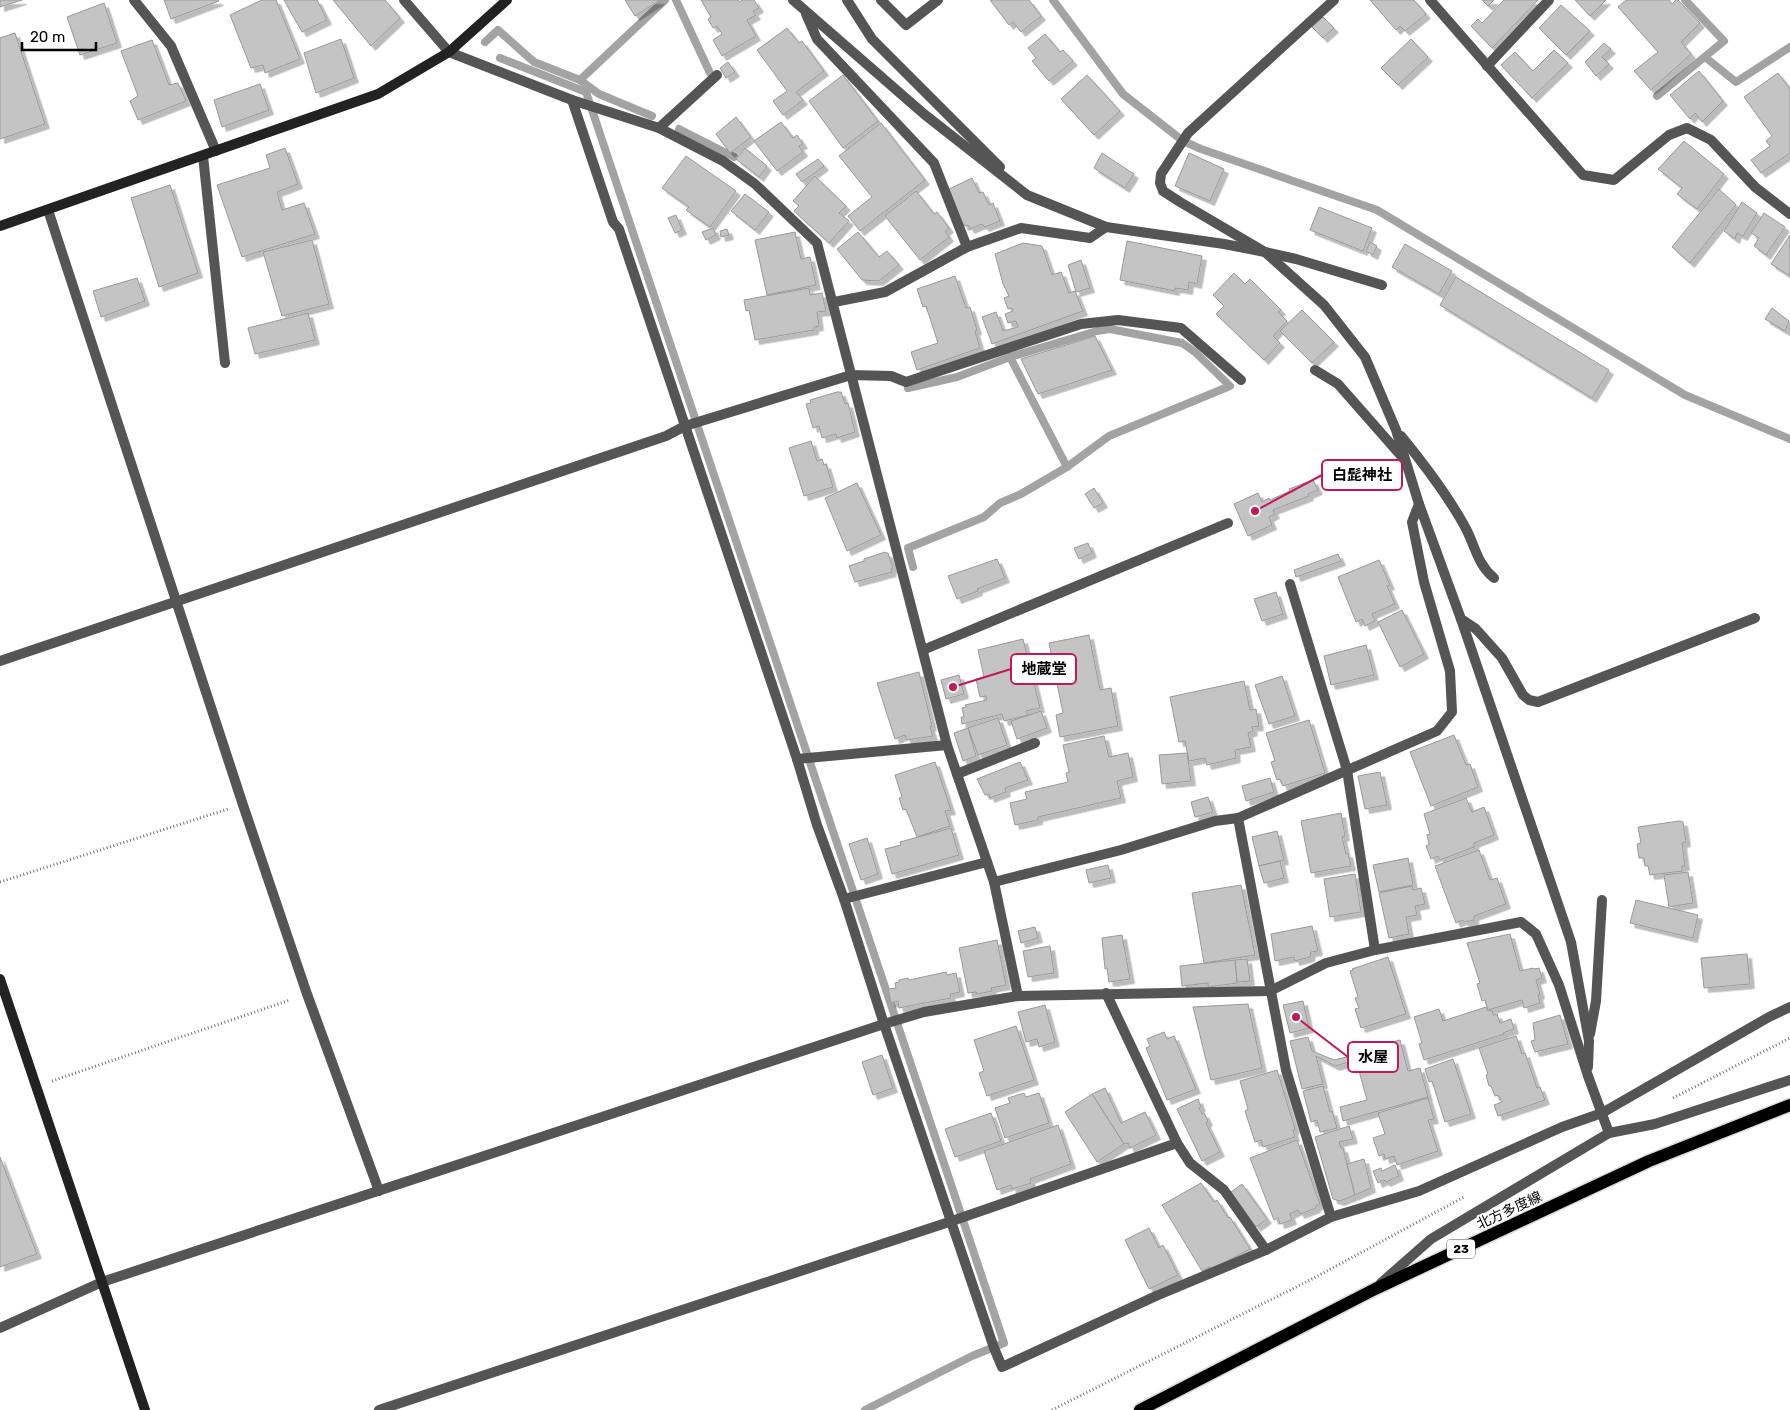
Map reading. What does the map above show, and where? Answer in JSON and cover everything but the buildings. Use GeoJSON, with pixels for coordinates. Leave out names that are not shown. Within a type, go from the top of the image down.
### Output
{"type":"FeatureCollection","features":[{"type":"Feature","properties":{"kind":"main road","name":"北方多度線"},"geometry":{"type":"LineString","coordinates":[[1140,1410],[1375,1289],[1650,1162],[1790,1106]]}},
{"type":"Feature","properties":{"kind":"street"},"geometry":{"type":"LineString","coordinates":[[134,0],[171,46],[216,151]]}},
{"type":"Feature","properties":{"kind":"street"},"geometry":{"type":"LineString","coordinates":[[404,0],[435,34],[448,52],[572,100],[659,128],[723,161],[755,184],[817,243],[834,302],[851,375],[948,745],[994,882],[1018,996]]}},
{"type":"Feature","properties":{"kind":"street"},"geometry":{"type":"LineString","coordinates":[[0,226],[378,94],[448,52],[507,0]]}},
{"type":"Feature","properties":{"kind":"street"},"geometry":{"type":"LineString","coordinates":[[793,0],[924,114],[1027,195],[1106,227],[1265,252],[1296,259],[1382,285]]}},
{"type":"Feature","properties":{"kind":"street"},"geometry":{"type":"LineString","coordinates":[[847,0],[872,39],[1027,195]]}},
{"type":"Feature","properties":{"kind":"street"},"geometry":{"type":"LineString","coordinates":[[880,0],[906,25],[938,0]]}},
{"type":"Feature","properties":{"kind":"street"},"geometry":{"type":"LineString","coordinates":[[1334,0],[1188,133],[1161,174],[1160,183],[1163,191],[1265,252],[1324,305],[1365,357],[1396,430],[1419,504],[1461,619],[1571,942],[1589,1041]]}},
{"type":"Feature","properties":{"kind":"street"},"geometry":{"type":"LineString","coordinates":[[1430,0],[1583,175],[1614,180],[1669,135],[1687,128],[1711,140],[1755,186],[1790,214]]}},
{"type":"Feature","properties":{"kind":"street"},"geometry":{"type":"LineString","coordinates":[[1487,66],[1549,0]]}},
{"type":"Feature","properties":{"kind":"street"},"geometry":{"type":"LineString","coordinates":[[805,10],[816,39],[934,163],[968,247]]}},
{"type":"Feature","properties":{"kind":"street"},"geometry":{"type":"LineString","coordinates":[[659,128],[717,75]]}},
{"type":"Feature","properties":{"kind":"street"},"geometry":{"type":"LineString","coordinates":[[572,100],[613,222],[619,229],[797,759],[816,825],[844,899],[884,1024],[1002,1367],[1156,1296],[1266,1250],[1331,1216],[1419,1191],[1562,1127],[1602,1113],[1712,1049],[1790,1007]]}},
{"type":"Feature","properties":{"kind":"street"},"geometry":{"type":"LineString","coordinates":[[203,156],[226,363]]}},
{"type":"Feature","properties":{"kind":"street"},"geometry":{"type":"LineString","coordinates":[[48,210],[307,994],[379,1191]]}},
{"type":"Feature","properties":{"kind":"street"},"geometry":{"type":"LineString","coordinates":[[834,302],[885,292],[968,247],[1021,228],[1090,238],[1106,227]]}},
{"type":"Feature","properties":{"kind":"street"},"geometry":{"type":"LineString","coordinates":[[0,661],[666,436],[685,426],[851,375],[891,376],[906,382],[1080,324],[1118,320],[1181,328],[1241,380]]}},
{"type":"Feature","properties":{"kind":"street"},"geometry":{"type":"LineString","coordinates":[[1315,370],[1338,384],[1406,462]]}},
{"type":"Feature","properties":{"kind":"street"},"geometry":{"type":"LineString","coordinates":[[1396,430],[1432,474],[1465,526],[1484,569],[1494,578]]}},
{"type":"Feature","properties":{"kind":"street"},"geometry":{"type":"LineString","coordinates":[[994,882],[1121,850],[1215,821],[1238,818],[1437,731],[1452,712],[1450,670],[1424,582],[1412,522],[1419,504]]}},
{"type":"Feature","properties":{"kind":"street"},"geometry":{"type":"LineString","coordinates":[[923,650],[1228,523]]}},
{"type":"Feature","properties":{"kind":"street"},"geometry":{"type":"LineString","coordinates":[[1290,584],[1347,770],[1375,950]]}},
{"type":"Feature","properties":{"kind":"street"},"geometry":{"type":"LineString","coordinates":[[1461,619],[1476,629],[1502,658],[1523,695],[1528,700],[1538,702],[1755,618]]}},
{"type":"Feature","properties":{"kind":"street"},"geometry":{"type":"LineString","coordinates":[[958,774],[1035,743]]}},
{"type":"Feature","properties":{"kind":"street"},"geometry":{"type":"LineString","coordinates":[[797,759],[948,745]]}},
{"type":"Feature","properties":{"kind":"street"},"geometry":{"type":"LineString","coordinates":[[1238,818],[1286,1070],[1331,1216]]}},
{"type":"Feature","properties":{"kind":"street"},"geometry":{"type":"LineString","coordinates":[[844,899],[987,862]]}},
{"type":"Feature","properties":{"kind":"street"},"geometry":{"type":"LineString","coordinates":[[1588,1076],[1589,1041],[1596,1001],[1602,900]]}},
{"type":"Feature","properties":{"kind":"street"},"geometry":{"type":"LineString","coordinates":[[0,1328],[102,1282],[924,1012],[1018,996],[1270,991],[1326,963],[1375,950],[1521,922],[1536,934],[1559,985],[1588,1076],[1609,1133]]}},
{"type":"Feature","properties":{"kind":"street"},"geometry":{"type":"LineString","coordinates":[[0,979],[145,1410]]}},
{"type":"Feature","properties":{"kind":"street"},"geometry":{"type":"LineString","coordinates":[[1106,993],[1177,1143],[1190,1163],[1224,1190],[1266,1250]]}},
{"type":"Feature","properties":{"kind":"street"},"geometry":{"type":"LineString","coordinates":[[1375,1289],[1430,1239],[1609,1133],[1655,1124],[1790,1080]]}},
{"type":"Feature","properties":{"kind":"street"},"geometry":{"type":"LineString","coordinates":[[379,1410],[952,1221],[1177,1143]]}},
{"type":"Feature","properties":{"kind":"path"},"geometry":{"type":"LineString","coordinates":[[0,882],[243,804]]}},
{"type":"Feature","properties":{"kind":"path"},"geometry":{"type":"LineString","coordinates":[[36,1086],[307,994]]}},
{"type":"Feature","properties":{"kind":"path"},"geometry":{"type":"LineString","coordinates":[[1665,1101],[1790,1038]]}},
{"type":"Feature","properties":{"kind":"path"},"geometry":{"type":"LineString","coordinates":[[1052,1410],[1314,1278],[1468,1194]]}},
{"type":"Feature","properties":{"kind":"waterway"},"geometry":{"type":"LineString","coordinates":[[580,80],[665,0]]}},
{"type":"Feature","properties":{"kind":"waterway"},"geometry":{"type":"LineString","coordinates":[[676,0],[710,73]]}},
{"type":"Feature","properties":{"kind":"waterway"},"geometry":{"type":"LineString","coordinates":[[1053,0],[1123,94],[1183,141],[1201,149],[1377,210],[1685,395],[1790,439]]}},
{"type":"Feature","properties":{"kind":"waterway"},"geometry":{"type":"LineString","coordinates":[[1657,96],[1724,41],[1685,0]]}},
{"type":"Feature","properties":{"kind":"waterway"},"geometry":{"type":"LineString","coordinates":[[485,42],[498,30],[534,62],[580,80],[599,94],[652,116]]}},
{"type":"Feature","properties":{"kind":"waterway"},"geometry":{"type":"LineString","coordinates":[[1705,57],[1736,82],[1790,47]]}},
{"type":"Feature","properties":{"kind":"waterway"},"geometry":{"type":"LineString","coordinates":[[500,58],[586,92],[1004,1343],[972,1356],[865,1410]]}},
{"type":"Feature","properties":{"kind":"waterway"},"geometry":{"type":"LineString","coordinates":[[679,129],[734,157]]}},
{"type":"Feature","properties":{"kind":"waterway"},"geometry":{"type":"LineString","coordinates":[[908,388],[957,377],[1010,357],[1097,331],[1110,329],[1182,343],[1195,352],[1230,386],[1109,436],[1067,467],[1021,494],[1000,503],[984,517],[908,548],[913,567]]}},
{"type":"Feature","properties":{"kind":"waterway"},"geometry":{"type":"LineString","coordinates":[[1010,357],[1067,467]]}},
{"type":"Feature","properties":{"kind":"place","name":"白髭神社"},"geometry":{"type":"Point","coordinates":[1255,511]}},
{"type":"Feature","properties":{"kind":"place","name":"地蔵堂"},"geometry":{"type":"Point","coordinates":[953,687]}},
{"type":"Feature","properties":{"kind":"place","name":"水屋"},"geometry":{"type":"Point","coordinates":[1296,1017]}}]}
